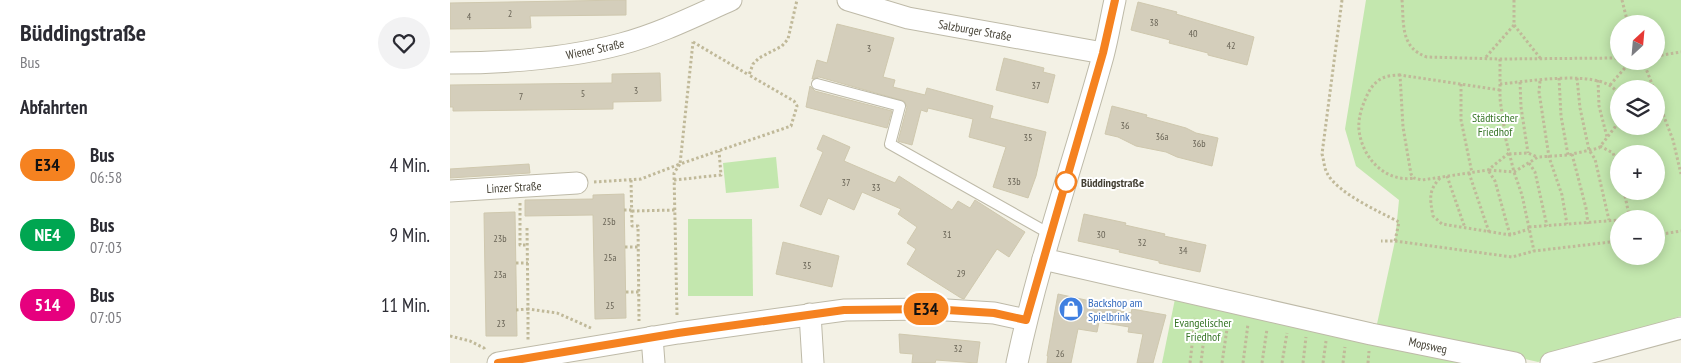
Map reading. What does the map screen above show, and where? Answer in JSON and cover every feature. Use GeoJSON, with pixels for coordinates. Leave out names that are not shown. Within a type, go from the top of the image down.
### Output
{"type":"FeatureCollection","features":[{"type":"Feature","properties":{"kind":"street","name":"Wiener Straße"},"geometry":{"type":"LineString","coordinates":[[450,63],[502,63],[555,57],[621,44],[679,24],[731,0]]}},
{"type":"Feature","properties":{"kind":"street","name":"Salzburger Straße"},"geometry":{"type":"LineString","coordinates":[[848,0],[908,18],[1103,53]]}},
{"type":"Feature","properties":{"kind":"street"},"geometry":{"type":"LineString","coordinates":[[1017,363],[1026,320],[1103,53],[1115,0]]}},
{"type":"Feature","properties":{"kind":"street","name":"Linzer Straße"},"geometry":{"type":"LineString","coordinates":[[450,191],[577,183]]}},
{"type":"Feature","properties":{"kind":"street","name":"Mopsweg"},"geometry":{"type":"LineString","coordinates":[[1043,259],[1371,334],[1515,363]]}},
{"type":"Feature","properties":{"kind":"street"},"geometry":{"type":"LineString","coordinates":[[492,359],[528,358],[678,333],[844,310],[931,309],[994,313],[1026,320]]}},
{"type":"Feature","properties":{"kind":"street"},"geometry":{"type":"LineString","coordinates":[[810,314],[813,363]]}},
{"type":"Feature","properties":{"kind":"street"},"geometry":{"type":"LineString","coordinates":[[1551,363],[1681,328]]}},
{"type":"Feature","properties":{"kind":"street"},"geometry":{"type":"LineString","coordinates":[[646,338],[654,363]]}},
{"type":"Feature","properties":{"kind":"lane"},"geometry":{"type":"LineString","coordinates":[[817,84],[900,106],[890,144],[1050,234]]}},
{"type":"Feature","properties":{"kind":"path"},"geometry":{"type":"LineString","coordinates":[[749,74],[753,64],[759,58],[782,46],[788,39],[797,0]]}},
{"type":"Feature","properties":{"kind":"path"},"geometry":{"type":"LineString","coordinates":[[1342,0],[1322,154],[1327,174],[1341,188],[1357,200],[1399,222],[1395,241]]}},
{"type":"Feature","properties":{"kind":"path"},"geometry":{"type":"LineString","coordinates":[[1402,0],[1404,32],[1410,47],[1417,54],[1427,57],[1500,59],[1610,58]]}},
{"type":"Feature","properties":{"kind":"path"},"geometry":{"type":"LineString","coordinates":[[1514,0],[1514,25],[1541,59]]}},
{"type":"Feature","properties":{"kind":"path"},"geometry":{"type":"LineString","coordinates":[[1622,0],[1626,15]]}},
{"type":"Feature","properties":{"kind":"path"},"geometry":{"type":"LineString","coordinates":[[577,183],[650,177],[680,164],[791,126],[797,106],[794,101],[694,42],[683,32],[679,24]]}},
{"type":"Feature","properties":{"kind":"path"},"geometry":{"type":"LineString","coordinates":[[1486,58],[1514,25]]}},
{"type":"Feature","properties":{"kind":"path"},"geometry":{"type":"LineString","coordinates":[[678,333],[674,173],[680,164],[694,42]]}},
{"type":"Feature","properties":{"kind":"path"},"geometry":{"type":"LineString","coordinates":[[1665,55],[1681,52]]}},
{"type":"Feature","properties":{"kind":"path"},"geometry":{"type":"LineString","coordinates":[[1500,59],[1500,90],[1505,132],[1509,154],[1522,195],[1534,251]]}},
{"type":"Feature","properties":{"kind":"path"},"geometry":{"type":"LineString","coordinates":[[1614,80],[1622,70]]}},
{"type":"Feature","properties":{"kind":"path"},"geometry":{"type":"LineString","coordinates":[[1500,90],[1400,75],[1379,79],[1370,90],[1360,115],[1358,129],[1362,147],[1377,167],[1403,180],[1414,178],[1422,180],[1488,170],[1514,172],[1538,157]]}},
{"type":"Feature","properties":{"kind":"path"},"geometry":{"type":"LineString","coordinates":[[1400,75],[1403,127],[1411,174],[1414,178]]}},
{"type":"Feature","properties":{"kind":"path"},"geometry":{"type":"LineString","coordinates":[[1559,78],[1560,116],[1586,208],[1588,224]]}},
{"type":"Feature","properties":{"kind":"path"},"geometry":{"type":"LineString","coordinates":[[1500,84],[1577,78],[1598,80],[1610,85]]}},
{"type":"Feature","properties":{"kind":"path"},"geometry":{"type":"LineString","coordinates":[[1440,177],[1432,186],[1430,196],[1433,216],[1442,224],[1510,235],[1529,228],[1588,224],[1609,220],[1595,159],[1589,150],[1580,108],[1577,78]]}},
{"type":"Feature","properties":{"kind":"path"},"geometry":{"type":"LineString","coordinates":[[1540,80],[1539,92],[1548,156],[1562,195],[1566,224]]}},
{"type":"Feature","properties":{"kind":"path"},"geometry":{"type":"LineString","coordinates":[[1598,80],[1599,106],[1607,137]]}},
{"type":"Feature","properties":{"kind":"path"},"geometry":{"type":"LineString","coordinates":[[1520,82],[1521,107],[1528,153]]}},
{"type":"Feature","properties":{"kind":"path"},"geometry":{"type":"LineString","coordinates":[[1461,84],[1461,120],[1471,173],[1489,232]]}},
{"type":"Feature","properties":{"kind":"path"},"geometry":{"type":"LineString","coordinates":[[1665,119],[1673,140],[1681,174]]}},
{"type":"Feature","properties":{"kind":"path"},"geometry":{"type":"LineString","coordinates":[[1488,170],[1509,154],[1528,153],[1538,157],[1570,154],[1599,148],[1610,133]]}},
{"type":"Feature","properties":{"kind":"path"},"geometry":{"type":"LineString","coordinates":[[1600,146],[1610,151]]}},
{"type":"Feature","properties":{"kind":"path"},"geometry":{"type":"LineString","coordinates":[[674,180],[721,175],[719,151]]}},
{"type":"Feature","properties":{"kind":"path"},"geometry":{"type":"LineString","coordinates":[[1529,163],[1535,172],[1547,226]]}},
{"type":"Feature","properties":{"kind":"path"},"geometry":{"type":"LineString","coordinates":[[1488,170],[1495,181],[1510,235]]}},
{"type":"Feature","properties":{"kind":"path"},"geometry":{"type":"LineString","coordinates":[[1447,176],[1465,228]]}},
{"type":"Feature","properties":{"kind":"path"},"geometry":{"type":"LineString","coordinates":[[631,180],[632,226],[638,226],[639,292],[646,338]]}},
{"type":"Feature","properties":{"kind":"path"},"geometry":{"type":"LineString","coordinates":[[519,187],[518,228],[520,246],[528,245]]}},
{"type":"Feature","properties":{"kind":"path"},"geometry":{"type":"LineString","coordinates":[[624,210],[675,210]]}},
{"type":"Feature","properties":{"kind":"path"},"geometry":{"type":"LineString","coordinates":[[527,228],[528,358]]}},
{"type":"Feature","properties":{"kind":"path"},"geometry":{"type":"LineString","coordinates":[[1665,234],[1681,231]]}},
{"type":"Feature","properties":{"kind":"path"},"geometry":{"type":"LineString","coordinates":[[1381,242],[1395,241],[1512,257],[1534,251],[1610,242]]}},
{"type":"Feature","properties":{"kind":"path"},"geometry":{"type":"LineString","coordinates":[[625,247],[638,247]]}},
{"type":"Feature","properties":{"kind":"path"},"geometry":{"type":"LineString","coordinates":[[516,263],[528,263]]}},
{"type":"Feature","properties":{"kind":"path"},"geometry":{"type":"LineString","coordinates":[[626,292],[639,292]]}},
{"type":"Feature","properties":{"kind":"path"},"geometry":{"type":"LineString","coordinates":[[516,310],[528,309],[557,313],[579,322],[601,336],[604,346]]}},
{"type":"Feature","properties":{"kind":"path"},"geometry":{"type":"LineString","coordinates":[[1190,363],[1195,318]]}},
{"type":"Feature","properties":{"kind":"path"},"geometry":{"type":"LineString","coordinates":[[1222,363],[1228,322]]}},
{"type":"Feature","properties":{"kind":"path"},"geometry":{"type":"LineString","coordinates":[[1242,363],[1248,324]]}},
{"type":"Feature","properties":{"kind":"path"},"geometry":{"type":"LineString","coordinates":[[1262,363],[1267,329]]}},
{"type":"Feature","properties":{"kind":"path"},"geometry":{"type":"LineString","coordinates":[[1282,363],[1287,332]]}},
{"type":"Feature","properties":{"kind":"path"},"geometry":{"type":"LineString","coordinates":[[1193,335],[1204,337],[1201,363]]}},
{"type":"Feature","properties":{"kind":"path"},"geometry":{"type":"LineString","coordinates":[[450,336],[470,341],[484,348],[492,359]]}},
{"type":"Feature","properties":{"kind":"path"},"geometry":{"type":"LineString","coordinates":[[1303,363],[1306,336]]}},
{"type":"Feature","properties":{"kind":"path"},"geometry":{"type":"LineString","coordinates":[[1323,363],[1326,340]]}},
{"type":"Feature","properties":{"kind":"path"},"geometry":{"type":"LineString","coordinates":[[1343,363],[1345,344]]}},
{"type":"Feature","properties":{"kind":"green space","name":"Städtischer Friedhof"},"geometry":{"type":"Polygon","coordinates":[[[1366,0],[1681,0],[1681,316],[1538,362],[1377,324],[1395,241],[1399,200],[1356,166],[1345,129],[1366,0]]]}},
{"type":"Feature","properties":{"kind":"green space"},"geometry":{"type":"Polygon","coordinates":[[[776,157],[779,188],[726,193],[723,163],[776,157]]]}},
{"type":"Feature","properties":{"kind":"green space"},"geometry":{"type":"Polygon","coordinates":[[[688,219],[752,219],[753,296],[688,296],[688,219]]]}},
{"type":"Feature","properties":{"kind":"green space","name":"Evangelischer Friedhof"},"geometry":{"type":"Polygon","coordinates":[[[1177,289],[1517,363],[1162,363],[1177,289]]]}},
{"type":"Feature","properties":{"kind":"building"},"geometry":{"type":"Polygon","coordinates":[[[626,0],[626,15],[530,16],[531,28],[450,29],[450,3],[626,0]]]}},
{"type":"Feature","properties":{"kind":"building"},"geometry":{"type":"Polygon","coordinates":[[[1138,2],[1177,12],[1176,14],[1254,37],[1247,65],[1169,43],[1170,40],[1131,30],[1138,2]]]}},
{"type":"Feature","properties":{"kind":"building"},"geometry":{"type":"Polygon","coordinates":[[[837,24],[894,38],[883,77],[895,80],[893,87],[925,95],[927,88],[993,106],[990,118],[1046,132],[1036,176],[1028,198],[993,187],[1006,147],[969,137],[973,119],[928,108],[927,112],[921,110],[912,145],[898,141],[907,107],[904,101],[819,77],[812,79],[817,60],[827,63],[837,24]]]}},
{"type":"Feature","properties":{"kind":"building"},"geometry":{"type":"Polygon","coordinates":[[[1004,58],[1044,68],[1043,72],[1055,75],[1048,103],[996,90],[1004,58]]]}},
{"type":"Feature","properties":{"kind":"building"},"geometry":{"type":"Polygon","coordinates":[[[660,73],[661,101],[613,102],[613,109],[453,111],[453,107],[450,107],[450,85],[612,83],[612,74],[660,73]]]}},
{"type":"Feature","properties":{"kind":"building"},"geometry":{"type":"Polygon","coordinates":[[[810,86],[815,91],[892,111],[887,128],[806,107],[810,86]]]}},
{"type":"Feature","properties":{"kind":"building"},"geometry":{"type":"Polygon","coordinates":[[[1112,106],[1147,115],[1146,117],[1186,128],[1196,133],[1218,138],[1212,166],[1177,157],[1166,152],[1136,146],[1118,137],[1105,134],[1112,106]]]}},
{"type":"Feature","properties":{"kind":"building"},"geometry":{"type":"Polygon","coordinates":[[[823,135],[850,147],[844,161],[895,183],[899,176],[952,210],[958,201],[970,208],[975,200],[1025,232],[1009,257],[997,249],[964,299],[961,298],[907,264],[916,249],[907,243],[917,227],[898,214],[901,209],[862,192],[854,210],[828,198],[821,215],[800,206],[823,152],[817,149],[823,135]]]}},
{"type":"Feature","properties":{"kind":"building"},"geometry":{"type":"Polygon","coordinates":[[[529,164],[530,173],[450,178],[450,169],[529,164]]]}},
{"type":"Feature","properties":{"kind":"building"},"geometry":{"type":"Polygon","coordinates":[[[624,194],[626,318],[595,319],[593,215],[525,216],[525,200],[593,199],[593,195],[624,194]]]}},
{"type":"Feature","properties":{"kind":"building"},"geometry":{"type":"Polygon","coordinates":[[[515,212],[517,336],[486,336],[484,213],[515,212]]]}},
{"type":"Feature","properties":{"kind":"building"},"geometry":{"type":"Polygon","coordinates":[[[1084,214],[1126,223],[1125,225],[1165,234],[1164,236],[1206,245],[1200,272],[1119,252],[1120,250],[1078,241],[1084,214]]]}},
{"type":"Feature","properties":{"kind":"building"},"geometry":{"type":"Polygon","coordinates":[[[783,242],[839,256],[832,287],[776,274],[783,242]]]}},
{"type":"Feature","properties":{"kind":"building"},"geometry":{"type":"Polygon","coordinates":[[[1058,294],[1095,302],[1095,304],[1102,307],[1131,313],[1132,309],[1166,315],[1153,363],[1137,363],[1143,334],[1128,332],[1129,327],[1099,322],[1097,332],[1078,329],[1071,363],[1047,363],[1058,294]]]}},
{"type":"Feature","properties":{"kind":"building"},"geometry":{"type":"Polygon","coordinates":[[[899,334],[980,342],[977,363],[936,360],[935,363],[912,363],[913,354],[900,353],[899,334]]]}},
{"type":"Feature","properties":{"kind":"bus line","name":"E34"},"geometry":{"type":"LineString","coordinates":[[498,363],[678,333],[844,310],[931,309],[994,313],[1026,320],[1103,53],[1115,0]]}},
{"type":"Feature","properties":{"kind":"place","name":"Büddingstraße"},"geometry":{"type":"Point","coordinates":[1066,182]}},
{"type":"Feature","properties":{"kind":"place","name":"Backshop am Spielbrink"},"geometry":{"type":"Point","coordinates":[1071,309]}}]}
